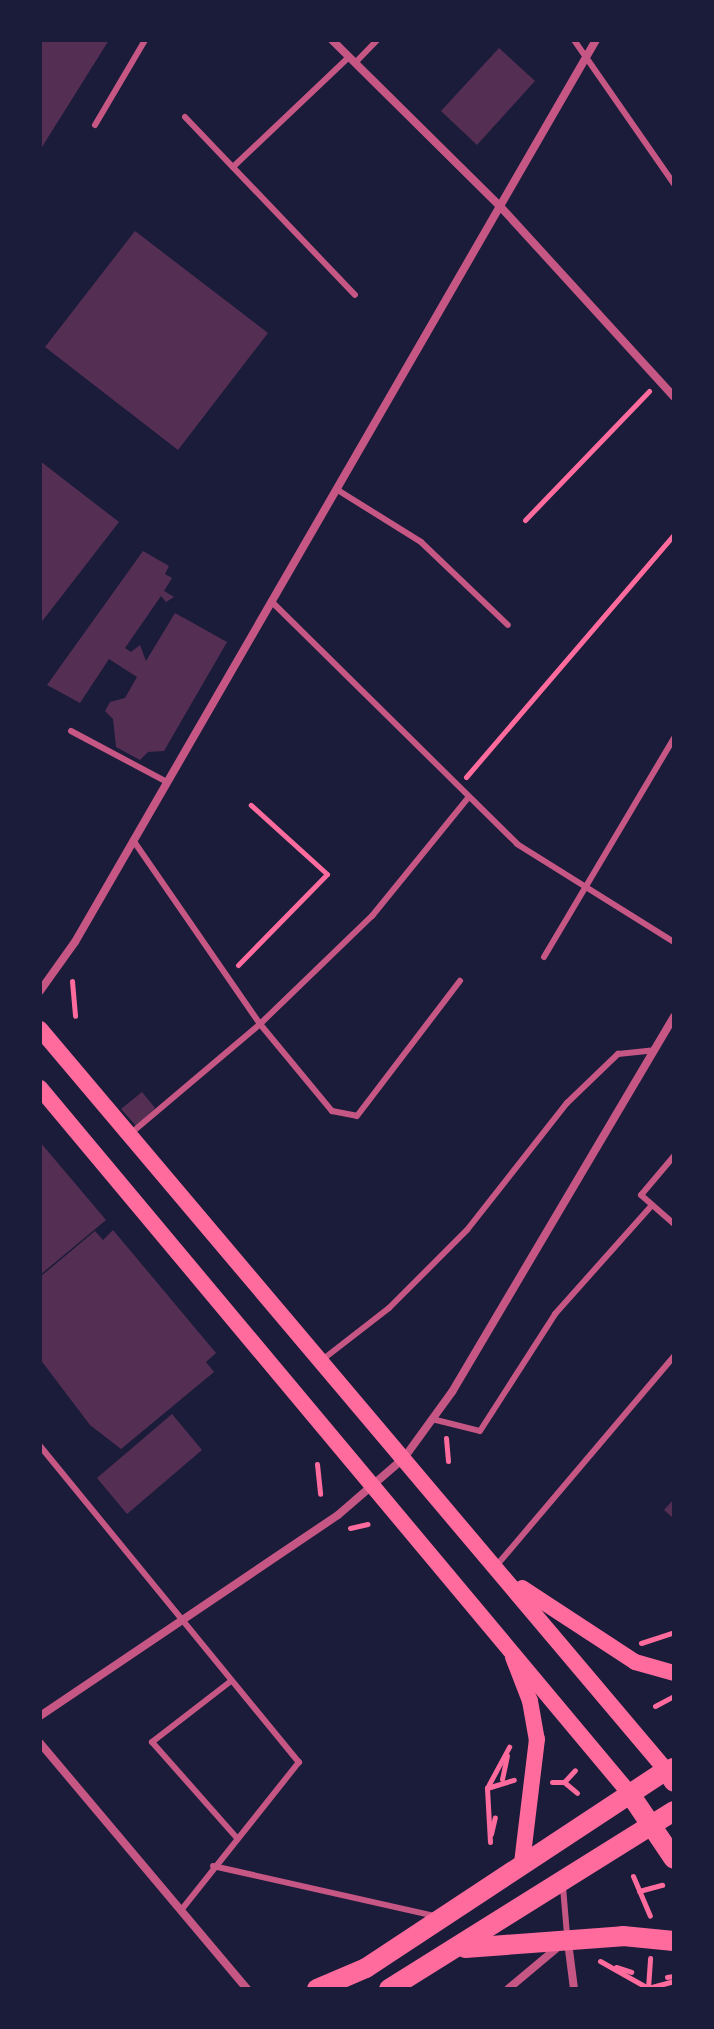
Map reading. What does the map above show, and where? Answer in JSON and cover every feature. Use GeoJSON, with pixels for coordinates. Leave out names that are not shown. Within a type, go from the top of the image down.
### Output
{"type":"FeatureCollection","features":[{"type":"Feature","properties":{"kind":"main road"},"geometry":{"type":"LineString","coordinates":[[40,1029],[671,1772],[630,1794],[522,1863],[366,1968],[317,1989]]}},
{"type":"Feature","properties":{"kind":"main road"},"geometry":{"type":"LineString","coordinates":[[40,1088],[506,1640],[630,1794],[674,1859]]}},
{"type":"Feature","properties":{"kind":"main road"},"geometry":{"type":"LineString","coordinates":[[495,1568],[562,1618],[635,1662],[674,1673]]}},
{"type":"Feature","properties":{"kind":"main road"},"geometry":{"type":"LineString","coordinates":[[506,1640],[530,1701],[537,1739],[522,1863]]}},
{"type":"Feature","properties":{"kind":"main road"},"geometry":{"type":"LineString","coordinates":[[389,1989],[674,1811]]}},
{"type":"Feature","properties":{"kind":"main road"},"geometry":{"type":"LineString","coordinates":[[457,1949],[568,1939],[674,1941]]}},
{"type":"Feature","properties":{"kind":"street"},"geometry":{"type":"LineString","coordinates":[[332,40],[498,204],[674,397]]}},
{"type":"Feature","properties":{"kind":"street"},"geometry":{"type":"LineString","coordinates":[[40,991],[60,968],[498,204],[596,40]]}},
{"type":"Feature","properties":{"kind":"street"},"geometry":{"type":"LineString","coordinates":[[40,1716],[338,1515],[404,1458],[432,1419],[673,1022]]}},
{"type":"Feature","properties":{"kind":"street"},"geometry":{"type":"LineString","coordinates":[[40,1743],[247,1989]]}},
{"type":"Feature","properties":{"kind":"street"},"geometry":{"type":"LineString","coordinates":[[508,1989],[568,1939]]}},
{"type":"Feature","properties":{"kind":"street"},"geometry":{"type":"LineString","coordinates":[[568,1939],[574,1989]]}},
{"type":"Feature","properties":{"kind":"lane"},"geometry":{"type":"LineString","coordinates":[[95,125],[145,40]]}},
{"type":"Feature","properties":{"kind":"lane"},"geometry":{"type":"LineString","coordinates":[[233,167],[377,40]]}},
{"type":"Feature","properties":{"kind":"lane"},"geometry":{"type":"LineString","coordinates":[[574,40],[674,184]]}},
{"type":"Feature","properties":{"kind":"lane"},"geometry":{"type":"LineString","coordinates":[[185,117],[355,295]]}},
{"type":"Feature","properties":{"kind":"lane"},"geometry":{"type":"LineString","coordinates":[[336,489],[421,542],[508,625]]}},
{"type":"Feature","properties":{"kind":"lane"},"geometry":{"type":"LineString","coordinates":[[271,601],[467,799],[517,844],[583,889],[674,942]]}},
{"type":"Feature","properties":{"kind":"lane"},"geometry":{"type":"LineString","coordinates":[[71,731],[167,782]]}},
{"type":"Feature","properties":{"kind":"lane"},"geometry":{"type":"LineString","coordinates":[[544,957],[674,738]]}},
{"type":"Feature","properties":{"kind":"lane"},"geometry":{"type":"LineString","coordinates":[[130,1134],[260,1024],[372,916],[467,799]]}},
{"type":"Feature","properties":{"kind":"lane"},"geometry":{"type":"LineString","coordinates":[[133,840],[260,1024],[332,1111],[357,1116],[460,981]]}},
{"type":"Feature","properties":{"kind":"lane"},"geometry":{"type":"LineString","coordinates":[[322,1360],[389,1308],[467,1230],[567,1103],[618,1054],[654,1050]]}},
{"type":"Feature","properties":{"kind":"lane"},"geometry":{"type":"LineString","coordinates":[[674,1156],[641,1195],[674,1224]]}},
{"type":"Feature","properties":{"kind":"lane"},"geometry":{"type":"LineString","coordinates":[[432,1419],[480,1431],[555,1314],[652,1205]]}},
{"type":"Feature","properties":{"kind":"lane"},"geometry":{"type":"LineString","coordinates":[[495,1568],[674,1356]]}},
{"type":"Feature","properties":{"kind":"lane"},"geometry":{"type":"LineString","coordinates":[[40,1446],[299,1762],[236,1837],[182,1909]]}},
{"type":"Feature","properties":{"kind":"lane"},"geometry":{"type":"LineString","coordinates":[[231,1681],[152,1742],[236,1837]]}},
{"type":"Feature","properties":{"kind":"lane"},"geometry":{"type":"LineString","coordinates":[[213,1866],[443,1918]]}},
{"type":"Feature","properties":{"kind":"lane"},"geometry":{"type":"LineString","coordinates":[[562,1882],[568,1939]]}},
{"type":"Feature","properties":{"kind":"path"},"geometry":{"type":"LineString","coordinates":[[525,520],[659,381]]}},
{"type":"Feature","properties":{"kind":"path"},"geometry":{"type":"LineString","coordinates":[[457,787],[674,534]]}},
{"type":"Feature","properties":{"kind":"path"},"geometry":{"type":"LineString","coordinates":[[227,976],[327,874],[251,805]]}},
{"type":"Feature","properties":{"kind":"path"},"geometry":{"type":"LineString","coordinates":[[72,981],[75,1016]]}},
{"type":"Feature","properties":{"kind":"path"},"geometry":{"type":"LineString","coordinates":[[445,1436],[448,1461]]}},
{"type":"Feature","properties":{"kind":"path"},"geometry":{"type":"LineString","coordinates":[[317,1464],[320,1494]]}},
{"type":"Feature","properties":{"kind":"path"},"geometry":{"type":"LineString","coordinates":[[349,1528],[368,1524]]}},
{"type":"Feature","properties":{"kind":"path"},"geometry":{"type":"LineString","coordinates":[[632,1645],[674,1632]]}},
{"type":"Feature","properties":{"kind":"path"},"geometry":{"type":"LineString","coordinates":[[655,1706],[674,1696]]}},
{"type":"Feature","properties":{"kind":"path"},"geometry":{"type":"LineString","coordinates":[[495,1817],[490,1842],[487,1788],[509,1747],[502,1779]]}},
{"type":"Feature","properties":{"kind":"path"},"geometry":{"type":"LineString","coordinates":[[564,1782],[575,1770]]}},
{"type":"Feature","properties":{"kind":"path"},"geometry":{"type":"LineString","coordinates":[[487,1788],[519,1778]]}},
{"type":"Feature","properties":{"kind":"path"},"geometry":{"type":"LineString","coordinates":[[547,1782],[564,1782],[577,1793]]}},
{"type":"Feature","properties":{"kind":"path"},"geometry":{"type":"LineString","coordinates":[[633,1876],[654,1925]]}},
{"type":"Feature","properties":{"kind":"path"},"geometry":{"type":"LineString","coordinates":[[639,1891],[662,1885]]}},
{"type":"Feature","properties":{"kind":"path"},"geometry":{"type":"LineString","coordinates":[[648,1988],[651,1953]]}},
{"type":"Feature","properties":{"kind":"path"},"geometry":{"type":"LineString","coordinates":[[631,1972],[600,1961],[648,1988]]}},
{"type":"Feature","properties":{"kind":"path"},"geometry":{"type":"LineString","coordinates":[[648,1988],[672,1978]]}},
{"type":"Feature","properties":{"kind":"building"},"geometry":{"type":"Polygon","coordinates":[[[40,40],[109,40],[42,147],[40,146],[40,40]]]}},
{"type":"Feature","properties":{"kind":"building"},"geometry":{"type":"Polygon","coordinates":[[[499,48],[535,81],[477,145],[441,111],[499,48]]]}},
{"type":"Feature","properties":{"kind":"building"},"geometry":{"type":"Polygon","coordinates":[[[135,231],[268,333],[178,450],[45,347],[135,231]]]}},
{"type":"Feature","properties":{"kind":"building"},"geometry":{"type":"Polygon","coordinates":[[[40,461],[119,522],[40,624],[40,461]]]}},
{"type":"Feature","properties":{"kind":"building"},"geometry":{"type":"Polygon","coordinates":[[[143,551],[169,566],[165,574],[172,578],[164,591],[174,597],[166,602],[161,596],[125,648],[131,652],[140,645],[146,661],[175,613],[227,642],[164,751],[148,752],[140,760],[116,747],[113,719],[105,711],[110,702],[125,698],[137,677],[109,659],[80,703],[47,685],[143,551]]]}},
{"type":"Feature","properties":{"kind":"building"},"geometry":{"type":"Polygon","coordinates":[[[142,1092],[155,1108],[137,1127],[121,1109],[142,1092]]]}},
{"type":"Feature","properties":{"kind":"building"},"geometry":{"type":"Polygon","coordinates":[[[40,1142],[106,1220],[40,1275],[40,1142]]]}},
{"type":"Feature","properties":{"kind":"building"},"geometry":{"type":"Polygon","coordinates":[[[113,1230],[216,1353],[206,1362],[214,1372],[121,1449],[90,1425],[40,1359],[40,1277],[95,1231],[103,1240],[113,1230]]]}},
{"type":"Feature","properties":{"kind":"building"},"geometry":{"type":"Polygon","coordinates":[[[172,1414],[202,1450],[127,1514],[97,1478],[172,1414]]]}},
{"type":"Feature","properties":{"kind":"building"},"geometry":{"type":"Polygon","coordinates":[[[674,1499],[674,1519],[664,1510],[674,1499]]]}}]}
